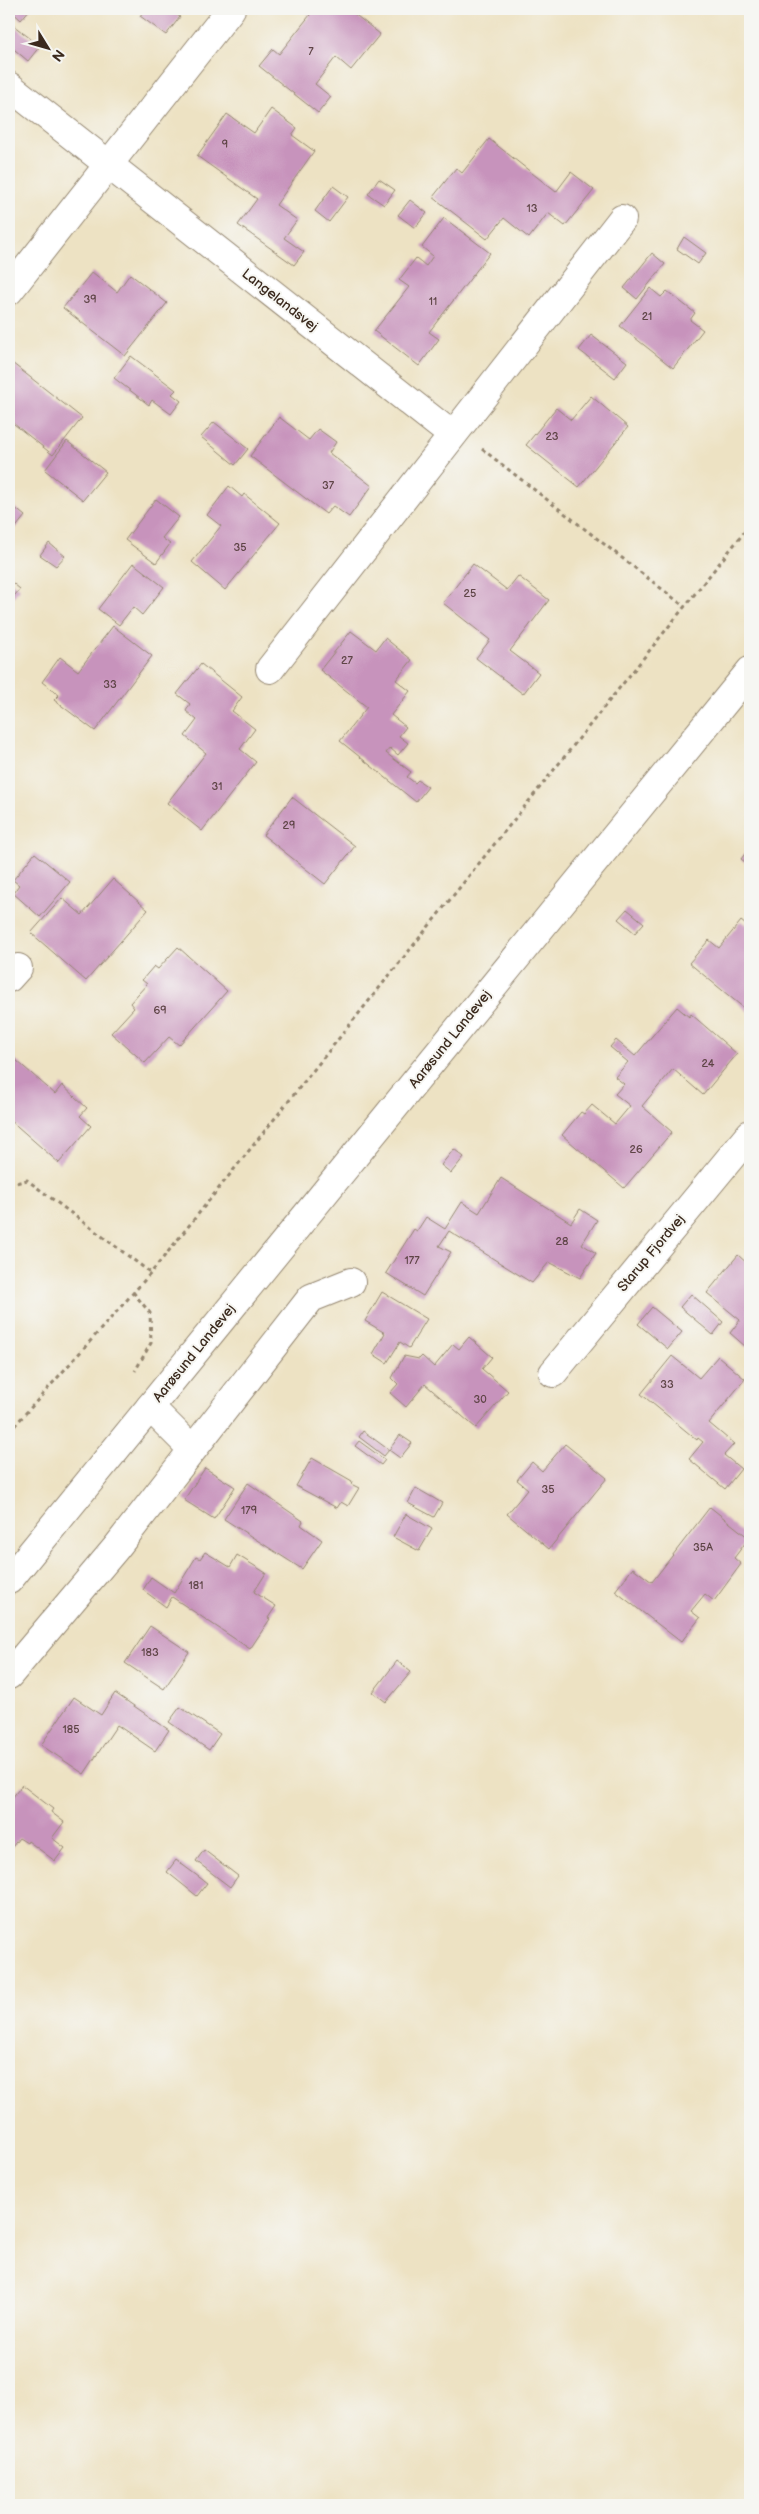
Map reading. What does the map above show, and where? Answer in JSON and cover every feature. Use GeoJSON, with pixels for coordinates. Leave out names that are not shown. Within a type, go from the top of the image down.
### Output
{"type":"FeatureCollection","features":[{"type":"Feature","properties":{"kind":"street"},"geometry":{"type":"LineString","coordinates":[[9,291],[231,9]]}},
{"type":"Feature","properties":{"kind":"street","name":"Langelandsvej"},"geometry":{"type":"LineString","coordinates":[[9,86],[452,435]]}},
{"type":"Feature","properties":{"kind":"street"},"geometry":{"type":"LineString","coordinates":[[270,669],[622,219]]}},
{"type":"Feature","properties":{"kind":"street","name":"Aarøsund Landevej"},"geometry":{"type":"LineString","coordinates":[[9,1580],[750,671]]}},
{"type":"Feature","properties":{"kind":"street","name":"Starup Fjordvej"},"geometry":{"type":"LineString","coordinates":[[553,1373],[750,1134]]}},
{"type":"Feature","properties":{"kind":"street"},"geometry":{"type":"LineString","coordinates":[[9,1675],[116,1548],[310,1298],[351,1282]]}},
{"type":"Feature","properties":{"kind":"street","name":"Aarøsund Landevej"},"geometry":{"type":"LineString","coordinates":[[150,1408],[192,1449]]}},
{"type":"Feature","properties":{"kind":"path"},"geometry":{"type":"LineString","coordinates":[[452,435],[482,448],[685,607]]}},
{"type":"Feature","properties":{"kind":"path"},"geometry":{"type":"LineString","coordinates":[[9,1432],[151,1273],[750,525]]}},
{"type":"Feature","properties":{"kind":"path"},"geometry":{"type":"LineString","coordinates":[[9,1185],[27,1180],[151,1273]]}},
{"type":"Feature","properties":{"kind":"path"},"geometry":{"type":"LineString","coordinates":[[133,1292],[150,1313],[151,1343],[130,1380],[150,1408]]}},
{"type":"Feature","properties":{"kind":"building"},"geometry":{"type":"Polygon","coordinates":[[[9,9],[30,9],[21,20],[9,9]]]}},
{"type":"Feature","properties":{"kind":"building"},"geometry":{"type":"Polygon","coordinates":[[[145,9],[168,9],[180,17],[166,35],[140,16],[145,9]]]}},
{"type":"Feature","properties":{"kind":"building"},"geometry":{"type":"Polygon","coordinates":[[[302,9],[348,9],[380,34],[351,70],[336,57],[315,84],[331,97],[318,113],[259,66],[273,49],[279,54],[310,15],[302,9]]]}},
{"type":"Feature","properties":{"kind":"building"},"geometry":{"type":"Polygon","coordinates":[[[9,22],[40,46],[28,61],[9,45],[9,22]]]}},
{"type":"Feature","properties":{"kind":"building"},"geometry":{"type":"Polygon","coordinates":[[[271,109],[297,128],[292,135],[314,151],[276,205],[297,220],[284,238],[304,252],[294,265],[238,225],[257,199],[197,156],[227,114],[254,133],[271,109]]]}},
{"type":"Feature","properties":{"kind":"building"},"geometry":{"type":"Polygon","coordinates":[[[489,139],[556,192],[571,172],[594,190],[565,226],[548,213],[529,238],[504,218],[487,239],[433,197],[456,168],[462,173],[489,139]]]}},
{"type":"Feature","properties":{"kind":"building"},"geometry":{"type":"Polygon","coordinates":[[[379,179],[395,190],[384,205],[368,194],[379,179]]]}},
{"type":"Feature","properties":{"kind":"building"},"geometry":{"type":"Polygon","coordinates":[[[333,186],[348,197],[329,222],[315,211],[333,186]]]}},
{"type":"Feature","properties":{"kind":"building"},"geometry":{"type":"Polygon","coordinates":[[[410,200],[427,213],[415,228],[398,215],[410,200]]]}},
{"type":"Feature","properties":{"kind":"building"},"geometry":{"type":"Polygon","coordinates":[[[444,218],[490,253],[429,332],[439,339],[419,366],[374,331],[409,287],[399,280],[416,258],[426,266],[433,256],[422,247],[444,218]]]}},
{"type":"Feature","properties":{"kind":"building"},"geometry":{"type":"Polygon","coordinates":[[[684,237],[706,253],[698,264],[677,249],[684,237]]]}},
{"type":"Feature","properties":{"kind":"building"},"geometry":{"type":"Polygon","coordinates":[[[652,253],[665,264],[637,299],[624,288],[652,253]]]}},
{"type":"Feature","properties":{"kind":"building"},"geometry":{"type":"Polygon","coordinates":[[[92,272],[117,292],[130,274],[167,303],[125,356],[63,308],[92,272]]]}},
{"type":"Feature","properties":{"kind":"building"},"geometry":{"type":"Polygon","coordinates":[[[650,288],[661,297],[667,291],[695,313],[690,320],[703,330],[673,368],[620,326],[650,288]]]}},
{"type":"Feature","properties":{"kind":"building"},"geometry":{"type":"Polygon","coordinates":[[[591,335],[627,362],[615,378],[579,350],[591,335]]]}},
{"type":"Feature","properties":{"kind":"building"},"geometry":{"type":"Polygon","coordinates":[[[131,356],[176,390],[172,394],[181,401],[171,414],[152,400],[149,405],[114,378],[131,356]]]}},
{"type":"Feature","properties":{"kind":"building"},"geometry":{"type":"Polygon","coordinates":[[[12,363],[82,418],[53,455],[9,420],[9,367],[12,363]]]}},
{"type":"Feature","properties":{"kind":"building"},"geometry":{"type":"Polygon","coordinates":[[[591,396],[628,427],[579,487],[526,445],[556,408],[571,420],[591,396]]]}},
{"type":"Feature","properties":{"kind":"building"},"geometry":{"type":"Polygon","coordinates":[[[279,417],[309,440],[318,429],[336,442],[329,453],[372,486],[349,517],[333,506],[326,514],[250,456],[279,417]]]}},
{"type":"Feature","properties":{"kind":"building"},"geometry":{"type":"Polygon","coordinates":[[[214,422],[248,449],[235,465],[201,437],[214,422]]]}},
{"type":"Feature","properties":{"kind":"building"},"geometry":{"type":"Polygon","coordinates":[[[67,441],[106,472],[83,500],[45,470],[67,441]]]}},
{"type":"Feature","properties":{"kind":"building"},"geometry":{"type":"Polygon","coordinates":[[[229,486],[242,497],[244,494],[280,523],[225,590],[192,562],[221,526],[207,515],[229,486]]]}},
{"type":"Feature","properties":{"kind":"building"},"geometry":{"type":"Polygon","coordinates":[[[156,499],[179,517],[162,538],[170,544],[156,563],[125,540],[156,499]]]}},
{"type":"Feature","properties":{"kind":"building"},"geometry":{"type":"Polygon","coordinates":[[[9,503],[25,516],[9,536],[9,503]]]}},
{"type":"Feature","properties":{"kind":"building"},"geometry":{"type":"Polygon","coordinates":[[[49,543],[65,556],[56,566],[40,555],[49,543]]]}},
{"type":"Feature","properties":{"kind":"building"},"geometry":{"type":"Polygon","coordinates":[[[133,563],[164,587],[142,615],[133,607],[119,625],[98,609],[133,563]]]}},
{"type":"Feature","properties":{"kind":"building"},"geometry":{"type":"Polygon","coordinates":[[[473,564],[507,590],[518,576],[549,600],[510,651],[539,673],[523,694],[476,658],[490,640],[443,603],[473,564]]]}},
{"type":"Feature","properties":{"kind":"building"},"geometry":{"type":"Polygon","coordinates":[[[9,580],[20,589],[9,602],[9,580]]]}},
{"type":"Feature","properties":{"kind":"building"},"geometry":{"type":"Polygon","coordinates":[[[113,626],[152,656],[95,731],[54,700],[59,695],[42,682],[60,657],[78,671],[113,626]]]}},
{"type":"Feature","properties":{"kind":"building"},"geometry":{"type":"Polygon","coordinates":[[[351,631],[376,650],[385,638],[412,660],[396,680],[410,691],[391,715],[406,727],[399,736],[408,743],[398,755],[390,748],[386,753],[411,772],[407,777],[415,783],[418,780],[428,787],[416,802],[340,741],[367,707],[320,670],[351,631]]]}},
{"type":"Feature","properties":{"kind":"building"},"geometry":{"type":"Polygon","coordinates":[[[201,664],[242,697],[232,711],[255,729],[240,749],[256,762],[202,831],[167,803],[206,753],[185,736],[197,720],[186,711],[190,704],[177,694],[201,664]]]}},
{"type":"Feature","properties":{"kind":"building"},"geometry":{"type":"Polygon","coordinates":[[[292,797],[355,846],[325,884],[263,835],[292,797]]]}},
{"type":"Feature","properties":{"kind":"building"},"geometry":{"type":"Polygon","coordinates":[[[750,847],[750,866],[741,859],[750,847]]]}},
{"type":"Feature","properties":{"kind":"building"},"geometry":{"type":"Polygon","coordinates":[[[35,853],[70,882],[40,917],[13,893],[19,885],[13,880],[35,853]]]}},
{"type":"Feature","properties":{"kind":"building"},"geometry":{"type":"Polygon","coordinates":[[[113,879],[148,910],[86,981],[31,933],[62,898],[82,915],[113,879]]]}},
{"type":"Feature","properties":{"kind":"building"},"geometry":{"type":"Polygon","coordinates":[[[627,909],[644,923],[635,933],[618,919],[627,909]]]}},
{"type":"Feature","properties":{"kind":"building"},"geometry":{"type":"Polygon","coordinates":[[[750,919],[750,1013],[689,963],[709,940],[719,948],[741,921],[746,925],[750,919]]]}},
{"type":"Feature","properties":{"kind":"building"},"geometry":{"type":"Polygon","coordinates":[[[178,947],[227,991],[179,1045],[169,1037],[145,1063],[111,1033],[134,1008],[130,1003],[147,984],[142,980],[154,966],[158,969],[178,947]]]}},
{"type":"Feature","properties":{"kind":"building"},"geometry":{"type":"Polygon","coordinates":[[[677,1007],[689,1017],[691,1014],[737,1054],[703,1095],[673,1069],[642,1106],[672,1132],[624,1188],[562,1135],[581,1112],[584,1114],[592,1105],[615,1124],[630,1106],[615,1094],[624,1084],[615,1077],[628,1062],[610,1047],[616,1040],[635,1056],[677,1007]]]}},
{"type":"Feature","properties":{"kind":"building"},"geometry":{"type":"Polygon","coordinates":[[[9,1054],[55,1094],[62,1085],[87,1108],[80,1116],[91,1126],[59,1163],[9,1119],[9,1054]]]}},
{"type":"Feature","properties":{"kind":"building"},"geometry":{"type":"Polygon","coordinates":[[[454,1149],[464,1157],[451,1173],[441,1165],[454,1149]]]}},
{"type":"Feature","properties":{"kind":"building"},"geometry":{"type":"Polygon","coordinates":[[[501,1178],[571,1223],[580,1209],[597,1220],[582,1244],[596,1253],[580,1278],[549,1262],[532,1283],[449,1231],[439,1246],[451,1252],[423,1296],[386,1273],[414,1229],[417,1231],[426,1217],[445,1229],[462,1202],[479,1213],[501,1178]]]}},
{"type":"Feature","properties":{"kind":"building"},"geometry":{"type":"Polygon","coordinates":[[[738,1255],[750,1266],[750,1341],[746,1347],[730,1333],[740,1320],[707,1293],[738,1255]]]}},
{"type":"Feature","properties":{"kind":"building"},"geometry":{"type":"Polygon","coordinates":[[[382,1292],[427,1319],[409,1348],[400,1342],[387,1363],[373,1354],[385,1333],[365,1321],[382,1292]]]}},
{"type":"Feature","properties":{"kind":"building"},"geometry":{"type":"Polygon","coordinates":[[[691,1294],[723,1322],[713,1335],[680,1307],[691,1294]]]}},
{"type":"Feature","properties":{"kind":"building"},"geometry":{"type":"Polygon","coordinates":[[[652,1307],[682,1332],[668,1349],[638,1324],[652,1307]]]}},
{"type":"Feature","properties":{"kind":"building"},"geometry":{"type":"Polygon","coordinates":[[[469,1337],[492,1357],[482,1369],[508,1391],[476,1428],[425,1384],[406,1407],[390,1393],[398,1384],[392,1378],[404,1356],[419,1359],[422,1356],[434,1367],[453,1344],[459,1349],[469,1337]]]}},
{"type":"Feature","properties":{"kind":"building"},"geometry":{"type":"Polygon","coordinates":[[[672,1356],[699,1378],[718,1356],[745,1379],[709,1423],[734,1444],[724,1455],[741,1469],[725,1489],[689,1459],[703,1442],[698,1438],[697,1440],[641,1394],[672,1356]]]}},
{"type":"Feature","properties":{"kind":"building"},"geometry":{"type":"Polygon","coordinates":[[[363,1431],[389,1450],[384,1456],[359,1437],[363,1431]]]}},
{"type":"Feature","properties":{"kind":"building"},"geometry":{"type":"Polygon","coordinates":[[[400,1435],[412,1443],[400,1458],[389,1450],[400,1435]]]}},
{"type":"Feature","properties":{"kind":"building"},"geometry":{"type":"Polygon","coordinates":[[[359,1441],[385,1460],[381,1465],[355,1446],[359,1441]]]}},
{"type":"Feature","properties":{"kind":"building"},"geometry":{"type":"Polygon","coordinates":[[[565,1444],[607,1478],[549,1549],[507,1514],[528,1489],[517,1480],[532,1462],[542,1471],[565,1444]]]}},
{"type":"Feature","properties":{"kind":"building"},"geometry":{"type":"Polygon","coordinates":[[[312,1458],[352,1481],[351,1484],[359,1488],[348,1506],[341,1502],[337,1508],[296,1486],[312,1458]]]}},
{"type":"Feature","properties":{"kind":"building"},"geometry":{"type":"Polygon","coordinates":[[[205,1468],[235,1487],[214,1519],[184,1500],[205,1468]]]}},
{"type":"Feature","properties":{"kind":"building"},"geometry":{"type":"Polygon","coordinates":[[[248,1483],[303,1521],[301,1525],[322,1540],[302,1569],[224,1519],[248,1483]]]}},
{"type":"Feature","properties":{"kind":"building"},"geometry":{"type":"Polygon","coordinates":[[[416,1488],[442,1503],[434,1517],[408,1503],[416,1488]]]}},
{"type":"Feature","properties":{"kind":"building"},"geometry":{"type":"Polygon","coordinates":[[[710,1507],[749,1538],[734,1558],[741,1564],[714,1601],[705,1594],[691,1611],[700,1618],[681,1642],[615,1591],[633,1568],[652,1582],[710,1507]]]}},
{"type":"Feature","properties":{"kind":"building"},"geometry":{"type":"Polygon","coordinates":[[[406,1514],[432,1529],[419,1551],[393,1537],[406,1514]]]}},
{"type":"Feature","properties":{"kind":"building"},"geometry":{"type":"Polygon","coordinates":[[[205,1552],[230,1567],[237,1555],[266,1573],[254,1592],[276,1606],[268,1618],[270,1619],[250,1649],[172,1597],[166,1607],[143,1590],[151,1577],[174,1593],[196,1557],[200,1559],[205,1552]]]}},
{"type":"Feature","properties":{"kind":"building"},"geometry":{"type":"Polygon","coordinates":[[[150,1626],[189,1652],[164,1689],[125,1663],[150,1626]]]}},
{"type":"Feature","properties":{"kind":"building"},"geometry":{"type":"Polygon","coordinates":[[[397,1661],[411,1672],[386,1702],[373,1692],[397,1661]]]}},
{"type":"Feature","properties":{"kind":"building"},"geometry":{"type":"Polygon","coordinates":[[[115,1693],[169,1730],[155,1751],[117,1725],[84,1774],[41,1745],[74,1697],[101,1715],[115,1693]]]}},
{"type":"Feature","properties":{"kind":"building"},"geometry":{"type":"Polygon","coordinates":[[[180,1707],[220,1734],[209,1750],[169,1722],[180,1707]]]}},
{"type":"Feature","properties":{"kind":"building"},"geometry":{"type":"Polygon","coordinates":[[[22,1785],[53,1809],[51,1812],[64,1822],[52,1838],[65,1848],[55,1861],[28,1841],[27,1843],[19,1838],[9,1851],[9,1802],[22,1785]]]}},
{"type":"Feature","properties":{"kind":"building"},"geometry":{"type":"Polygon","coordinates":[[[204,1850],[238,1876],[230,1887],[196,1861],[204,1850]]]}},
{"type":"Feature","properties":{"kind":"building"},"geometry":{"type":"Polygon","coordinates":[[[176,1860],[207,1883],[197,1896],[167,1872],[176,1860]]]}}]}
